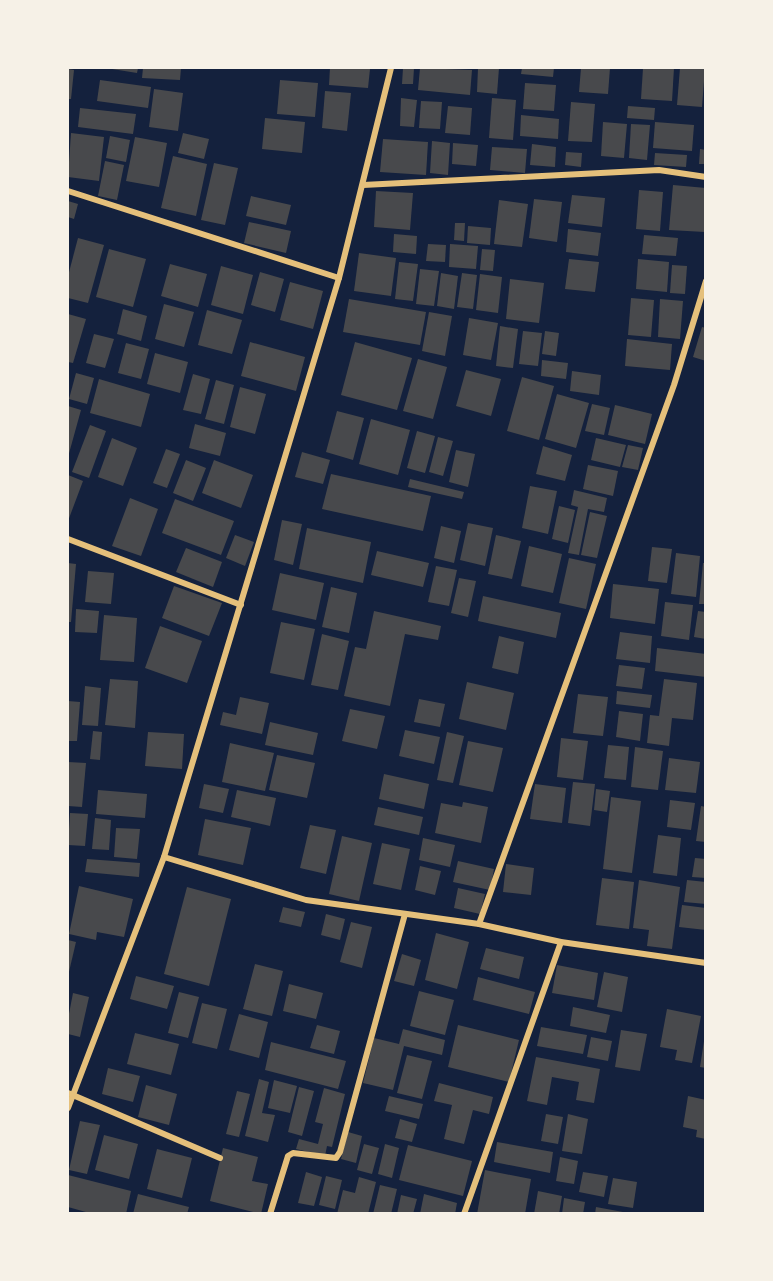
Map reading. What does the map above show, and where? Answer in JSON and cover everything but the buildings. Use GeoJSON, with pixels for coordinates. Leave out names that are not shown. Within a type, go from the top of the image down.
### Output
{"type":"FeatureCollection","features":[{"type":"Feature","properties":{"kind":"street"},"geometry":{"type":"LineString","coordinates":[[68,1108],[70,1093],[164,857],[339,278],[391,68]]}},
{"type":"Feature","properties":{"kind":"street"},"geometry":{"type":"LineString","coordinates":[[363,185],[658,171],[705,177]]}},
{"type":"Feature","properties":{"kind":"street"},"geometry":{"type":"LineString","coordinates":[[68,191],[339,278]]}},
{"type":"Feature","properties":{"kind":"street"},"geometry":{"type":"LineString","coordinates":[[479,924],[674,385],[705,281]]}},
{"type":"Feature","properties":{"kind":"street"},"geometry":{"type":"LineString","coordinates":[[68,539],[241,605]]}},
{"type":"Feature","properties":{"kind":"street"},"geometry":{"type":"LineString","coordinates":[[164,857],[306,900],[479,924],[561,942],[705,963]]}},
{"type":"Feature","properties":{"kind":"street"},"geometry":{"type":"LineString","coordinates":[[270,1214],[288,1156],[293,1153],[336,1158],[340,1152],[405,914]]}},
{"type":"Feature","properties":{"kind":"street"},"geometry":{"type":"LineString","coordinates":[[464,1214],[561,942]]}},
{"type":"Feature","properties":{"kind":"street"},"geometry":{"type":"LineString","coordinates":[[70,1093],[220,1158]]}}]}
